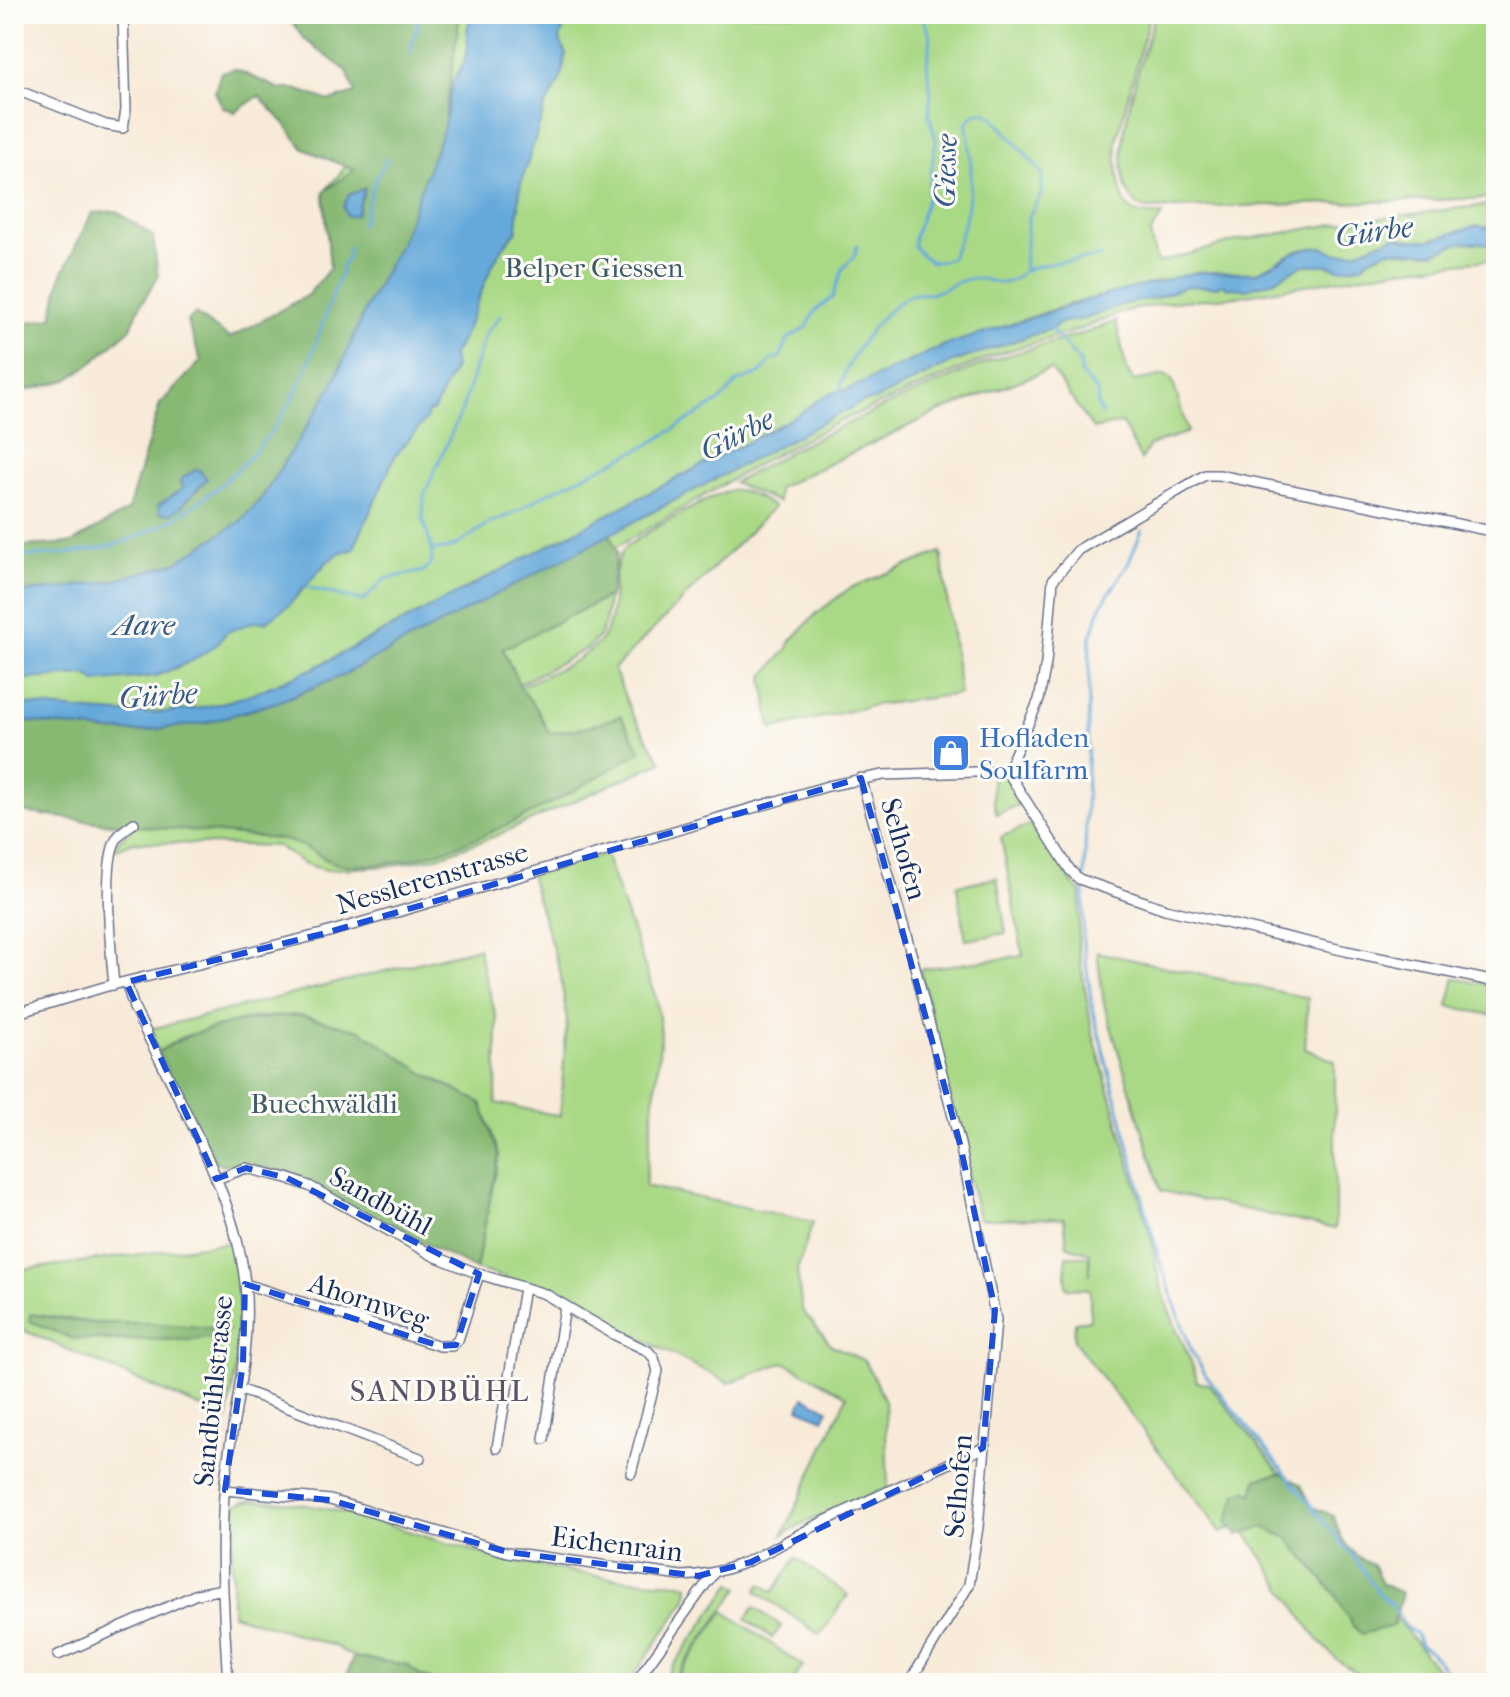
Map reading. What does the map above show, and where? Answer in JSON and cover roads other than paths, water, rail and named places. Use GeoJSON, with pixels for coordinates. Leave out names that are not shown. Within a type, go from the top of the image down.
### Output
{"type":"FeatureCollection","features":[{"type":"Feature","properties":{"kind":"street"},"geometry":{"type":"LineString","coordinates":[[14,89],[106,125],[123,128],[126,110],[123,14]]}},
{"type":"Feature","properties":{"kind":"street"},"geometry":{"type":"LineString","coordinates":[[1496,532],[1219,475],[1205,475],[1078,550],[1053,580],[1046,663],[1039,700],[1007,771],[1070,870],[1084,881],[1165,909],[1496,982]]}},
{"type":"Feature","properties":{"kind":"street","name":"Selhofen"},"geometry":{"type":"LineString","coordinates":[[909,1683],[969,1585],[978,1527],[996,1334],[995,1310],[960,1144],[915,967],[861,778],[927,772],[1007,771]]}},
{"type":"Feature","properties":{"kind":"street","name":"Nesslerenstrasse"},"geometry":{"type":"LineString","coordinates":[[14,1014],[114,985],[322,934],[758,804],[861,778]]}},
{"type":"Feature","properties":{"kind":"street"},"geometry":{"type":"LineString","coordinates":[[114,985],[109,901],[113,849],[121,833],[134,823]]}},
{"type":"Feature","properties":{"kind":"street","name":"Sandbühlstrasse"},"geometry":{"type":"LineString","coordinates":[[126,982],[134,1008],[216,1179],[239,1246],[245,1284],[246,1324],[225,1490],[223,1589],[228,1683]]}},
{"type":"Feature","properties":{"kind":"street","name":"Sandbühl"},"geometry":{"type":"LineString","coordinates":[[216,1179],[246,1168],[309,1186],[434,1256],[479,1274],[545,1294],[648,1351],[658,1371],[631,1473]]}},
{"type":"Feature","properties":{"kind":"street","name":"Ahornweg"},"geometry":{"type":"LineString","coordinates":[[245,1284],[440,1346],[452,1346],[458,1340],[479,1274]]}},
{"type":"Feature","properties":{"kind":"street"},"geometry":{"type":"LineString","coordinates":[[497,1448],[524,1288]]}},
{"type":"Feature","properties":{"kind":"street"},"geometry":{"type":"LineString","coordinates":[[544,1439],[565,1307]]}},
{"type":"Feature","properties":{"kind":"street"},"geometry":{"type":"LineString","coordinates":[[239,1389],[420,1458]]}},
{"type":"Feature","properties":{"kind":"street","name":"Eichenrain"},"geometry":{"type":"LineString","coordinates":[[225,1490],[330,1500],[507,1552],[681,1576],[713,1574],[751,1562],[829,1519],[983,1448]]}},
{"type":"Feature","properties":{"kind":"street"},"geometry":{"type":"LineString","coordinates":[[635,1683],[713,1574]]}},
{"type":"Feature","properties":{"kind":"street"},"geometry":{"type":"LineString","coordinates":[[58,1655],[197,1594],[223,1589]]}},
{"type":"Feature","properties":{"kind":"water","name":"Aare"},"geometry":{"type":"Polygon","coordinates":[[[471,14],[567,14],[560,40],[566,54],[561,78],[545,107],[520,187],[517,231],[505,244],[488,275],[453,355],[455,367],[434,410],[427,413],[427,418],[395,456],[353,550],[341,552],[327,562],[288,606],[266,622],[253,622],[227,632],[216,645],[192,661],[156,676],[95,682],[87,675],[14,679],[14,592],[108,582],[175,563],[241,521],[261,499],[330,390],[367,306],[401,242],[444,127],[453,82],[464,62],[471,14]]]}},
{"type":"Feature","properties":{"kind":"water"},"geometry":{"type":"Polygon","coordinates":[[[365,188],[356,215],[347,216],[343,207],[349,195],[365,188]]]}},
{"type":"Feature","properties":{"kind":"water"},"geometry":{"type":"Polygon","coordinates":[[[1477,226],[1496,229],[1496,244],[1462,242],[1433,253],[1389,250],[1368,259],[1361,266],[1338,269],[1327,265],[1303,265],[1271,282],[1247,289],[1227,288],[1224,284],[1217,287],[1187,286],[1085,319],[1063,322],[953,362],[875,400],[862,402],[339,677],[277,702],[205,723],[138,732],[14,720],[14,703],[153,713],[214,705],[274,685],[316,667],[740,446],[824,397],[847,390],[945,345],[1098,297],[1197,272],[1256,273],[1297,251],[1310,248],[1322,247],[1338,254],[1358,251],[1396,236],[1407,240],[1431,240],[1477,226]]]}},
{"type":"Feature","properties":{"kind":"water"},"geometry":{"type":"Polygon","coordinates":[[[199,470],[207,479],[180,508],[170,514],[160,513],[158,506],[184,487],[180,480],[199,470]]]}},
{"type":"Feature","properties":{"kind":"water"},"geometry":{"type":"Polygon","coordinates":[[[804,1397],[828,1409],[823,1419],[799,1408],[804,1397]]]}},
{"type":"Feature","properties":{"kind":"waterway"},"geometry":{"type":"LineString","coordinates":[[410,53],[420,14]]}},
{"type":"Feature","properties":{"kind":"waterway","name":"Giesse"},"geometry":{"type":"LineString","coordinates":[[839,394],[856,351],[879,321],[903,299],[915,294],[933,293],[968,279],[1008,282],[1024,271],[1028,218],[1042,192],[1042,173],[992,116],[985,112],[976,113],[966,123],[971,157],[970,192],[963,226],[951,258],[930,261],[914,246],[927,199],[936,140],[929,114],[931,93],[927,65],[931,37],[921,14]]}},
{"type":"Feature","properties":{"kind":"waterway"},"geometry":{"type":"LineString","coordinates":[[361,226],[375,181],[387,159]]}},
{"type":"Feature","properties":{"kind":"waterway"},"geometry":{"type":"LineString","coordinates":[[432,550],[459,544],[489,523],[648,445],[720,401],[737,382],[761,373],[771,360],[780,357],[788,339],[807,327],[815,311],[832,298],[843,268],[854,257],[857,246]]}},
{"type":"Feature","properties":{"kind":"waterway"},"geometry":{"type":"LineString","coordinates":[[14,557],[79,552],[117,544],[171,520],[220,486],[262,443],[295,394],[314,350],[342,265],[348,258],[349,247]]}},
{"type":"Feature","properties":{"kind":"waterway"},"geometry":{"type":"LineString","coordinates":[[1026,270],[1100,256]]}},
{"type":"Feature","properties":{"kind":"waterway"},"geometry":{"type":"LineString","coordinates":[[307,586],[363,601],[385,579],[424,571],[432,562],[432,550],[423,518],[424,495],[462,410],[485,335],[501,315]]}},
{"type":"Feature","properties":{"kind":"waterway"},"geometry":{"type":"LineString","coordinates":[[1049,327],[1080,362],[1081,374],[1097,392],[1102,415]]}},
{"type":"Feature","properties":{"kind":"waterway"},"geometry":{"type":"LineString","coordinates":[[1142,530],[1128,564],[1101,606],[1090,640],[1083,943],[1093,1012],[1159,1259],[1191,1350],[1207,1377],[1361,1567],[1379,1594],[1391,1604],[1407,1628],[1416,1634],[1420,1645],[1431,1652],[1455,1683]]}},
{"type":"Feature","properties":{"kind":"place","name":"Hofladen Soulfarm"},"geometry":{"type":"Point","coordinates":[951,753]}},
{"type":"Feature","properties":{"kind":"district","name":"SANDBÜHL"},"geometry":{"type":"Point","coordinates":[440,1391]}},
{"type":"Feature","properties":{"kind":"water label","name":"Gürbe"},"geometry":{"type":"Point","coordinates":[1374,232]}},
{"type":"Feature","properties":{"kind":"water label","name":"Gürbe"},"geometry":{"type":"Point","coordinates":[737,435]}},
{"type":"Feature","properties":{"kind":"water label","name":"Gürbe"},"geometry":{"type":"Point","coordinates":[158,696]}},
{"type":"Feature","properties":{"kind":"park label","name":"Belper Giessen"},"geometry":{"type":"Point","coordinates":[594,267]}},
{"type":"Feature","properties":{"kind":"park label","name":"Buechwäldli"},"geometry":{"type":"Point","coordinates":[324,1103]}}]}
